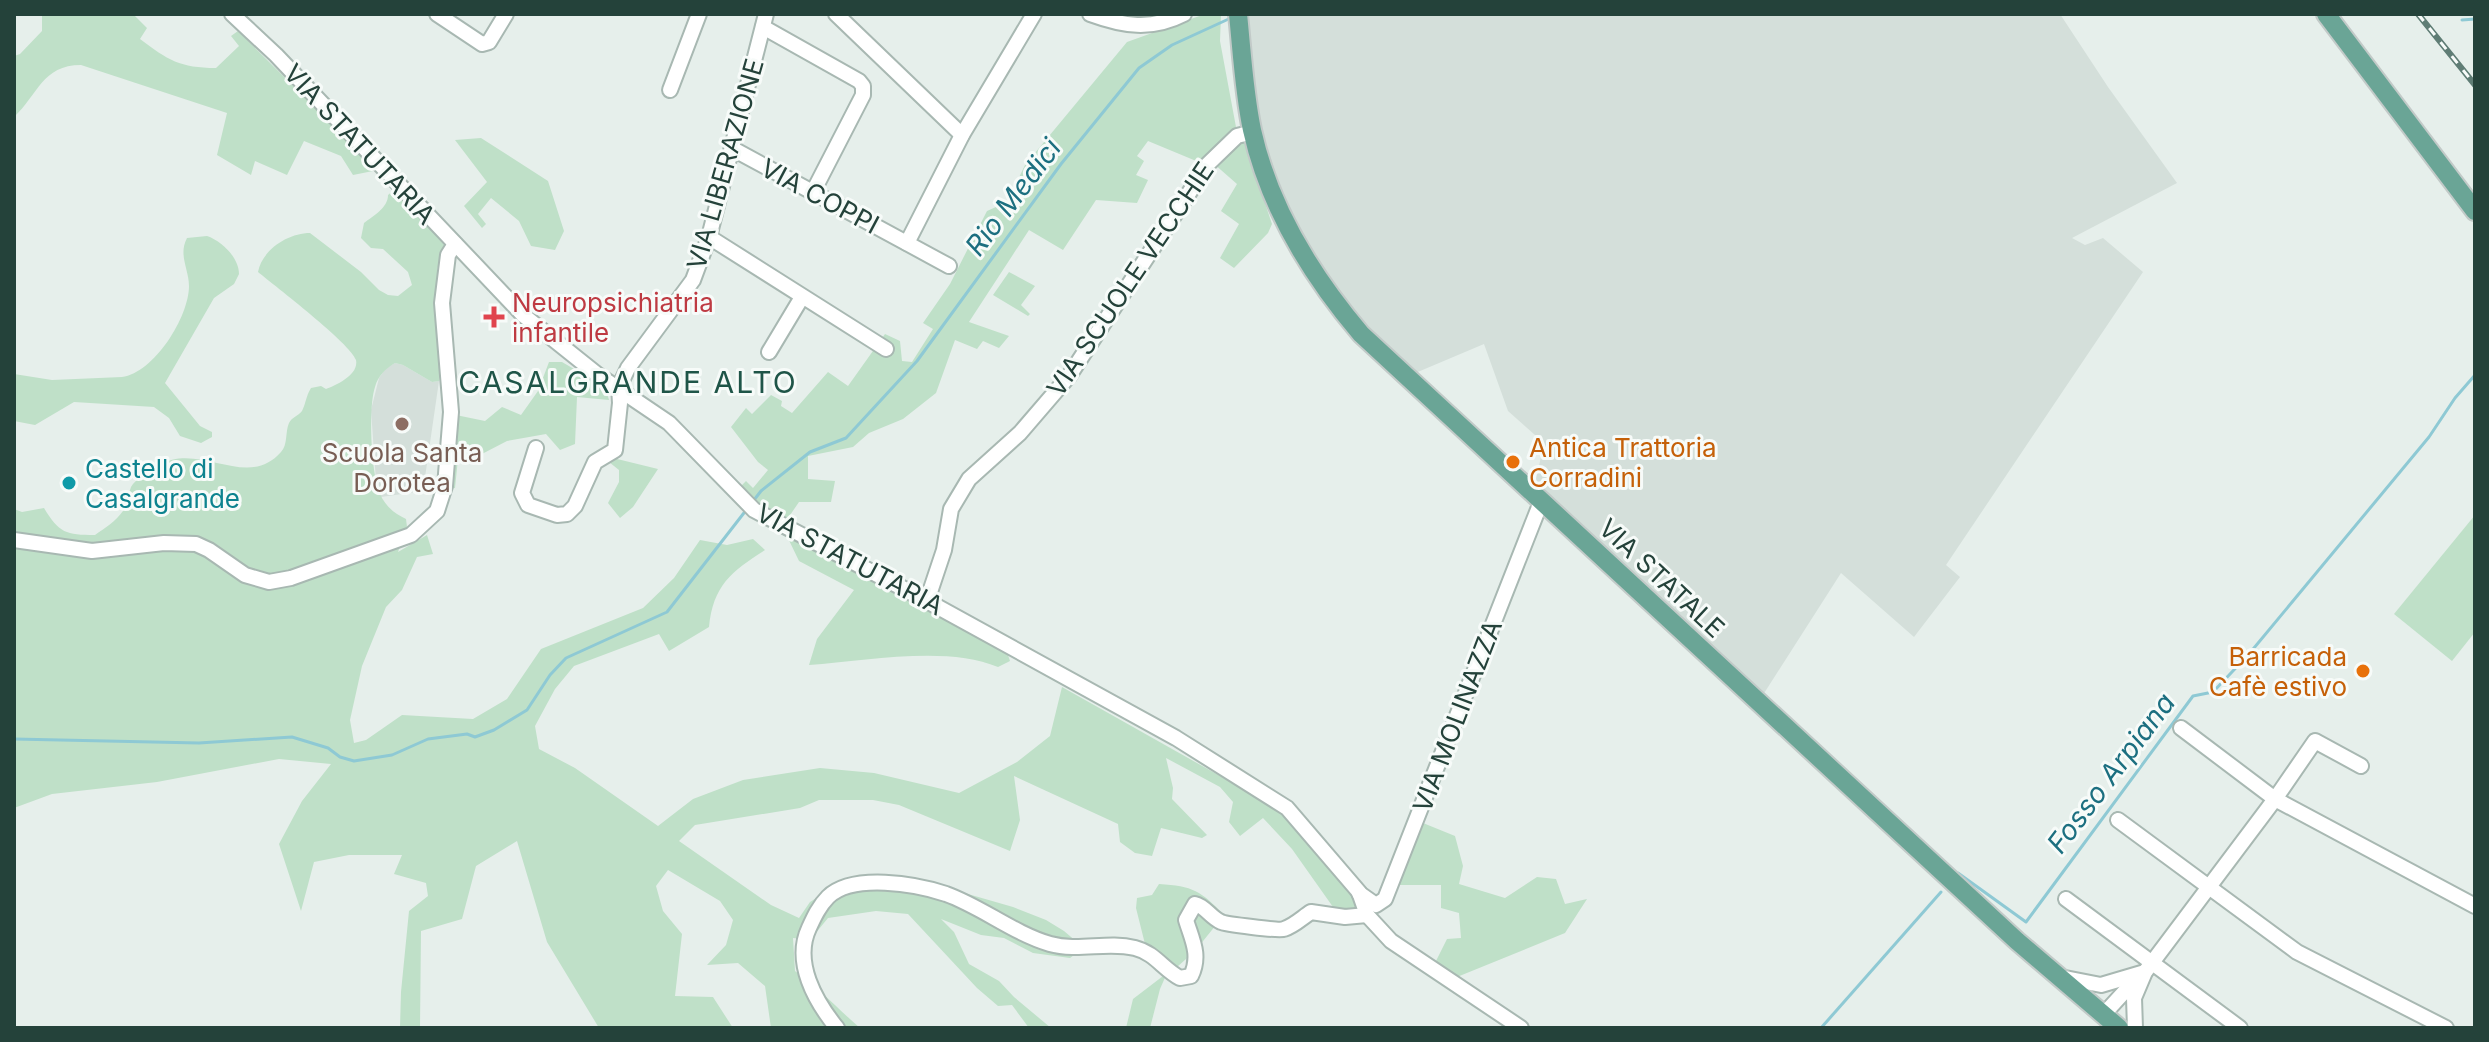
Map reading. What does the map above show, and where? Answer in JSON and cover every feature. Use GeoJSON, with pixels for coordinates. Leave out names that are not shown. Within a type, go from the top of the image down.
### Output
{"type":"FeatureCollection","features":[{"type":"Feature","properties":{"kind":"main road"},"geometry":{"type":"LineString","coordinates":[[2326,14],[2475,211]]}},
{"type":"Feature","properties":{"kind":"main road","name":"VIA STATALE"},"geometry":{"type":"LineString","coordinates":[[1238,16],[1253,132],[1270,189],[1311,268],[1361,334],[2017,941],[2119,1028]]}},
{"type":"Feature","properties":{"kind":"street","name":"VIA STATUTARIA"},"geometry":{"type":"LineString","coordinates":[[232,14],[276,55],[525,317],[598,375],[669,423],[749,505],[1176,738],[1287,808],[1359,892],[1367,915],[1391,941],[1521,1028]]}},
{"type":"Feature","properties":{"kind":"street"},"geometry":{"type":"LineString","coordinates":[[437,14],[482,44],[489,42],[506,14]]}},
{"type":"Feature","properties":{"kind":"street"},"geometry":{"type":"LineString","coordinates":[[670,90],[699,14]]}},
{"type":"Feature","properties":{"kind":"street"},"geometry":{"type":"LineString","coordinates":[[836,14],[962,135]]}},
{"type":"Feature","properties":{"kind":"street","name":"VIA COPPI"},"geometry":{"type":"LineString","coordinates":[[907,243],[962,135],[1034,14]]}},
{"type":"Feature","properties":{"kind":"street"},"geometry":{"type":"LineString","coordinates":[[1090,14],[1132,27],[1165,22],[1184,14]]}},
{"type":"Feature","properties":{"kind":"street"},"geometry":{"type":"LineString","coordinates":[[764,21],[863,86],[863,95],[813,192]]}},
{"type":"Feature","properties":{"kind":"street","name":"VIA LIBERAZIONE"},"geometry":{"type":"LineString","coordinates":[[619,387],[628,368],[693,280],[709,237],[764,21]]}},
{"type":"Feature","properties":{"kind":"street","name":"VIA SCUOLE VECCHIE"},"geometry":{"type":"LineString","coordinates":[[927,601],[944,550],[951,509],[969,479],[1020,433],[1069,376],[1208,164],[1237,136],[1253,132]]}},
{"type":"Feature","properties":{"kind":"street","name":"VIA COPPI"},"geometry":{"type":"LineString","coordinates":[[733,149],[949,266]]}},
{"type":"Feature","properties":{"kind":"street"},"geometry":{"type":"LineString","coordinates":[[709,237],[886,349]]}},
{"type":"Feature","properties":{"kind":"street"},"geometry":{"type":"LineString","coordinates":[[14,540],[92,551],[164,543],[196,544],[245,575],[269,582],[291,578],[411,535],[437,511],[445,486],[451,399],[442,303],[448,255],[455,244]]}},
{"type":"Feature","properties":{"kind":"street"},"geometry":{"type":"LineString","coordinates":[[769,352],[802,297]]}},
{"type":"Feature","properties":{"kind":"street"},"geometry":{"type":"LineString","coordinates":[[536,448],[522,493],[528,505],[557,515],[567,514],[575,506],[595,462],[615,450],[619,387]]}},
{"type":"Feature","properties":{"kind":"street","name":"VIA MOLINAZZA"},"geometry":{"type":"LineString","coordinates":[[1359,892],[1376,905],[1385,899],[1541,502]]}},
{"type":"Feature","properties":{"kind":"street"},"geometry":{"type":"LineString","coordinates":[[2181,728],[2275,799],[2475,906]]}},
{"type":"Feature","properties":{"kind":"street"},"geometry":{"type":"LineString","coordinates":[[2104,1014],[2148,967],[2210,888],[2315,741],[2361,766]]}},
{"type":"Feature","properties":{"kind":"street"},"geometry":{"type":"LineString","coordinates":[[2118,820],[2297,952],[2446,1028]]}},
{"type":"Feature","properties":{"kind":"street"},"geometry":{"type":"LineString","coordinates":[[837,1028],[809,985],[803,962],[805,938],[818,910],[831,894],[865,882],[900,884],[947,895],[1051,944],[1078,949],[1134,947],[1155,956],[1175,976],[1186,979],[1191,976],[1196,961],[1197,950],[1186,920],[1195,904],[1201,905],[1225,924],[1253,925],[1271,930],[1285,929],[1311,912],[1345,917],[1367,915]]}},
{"type":"Feature","properties":{"kind":"street"},"geometry":{"type":"LineString","coordinates":[[2066,899],[2148,967],[2240,1028]]}},
{"type":"Feature","properties":{"kind":"street"},"geometry":{"type":"LineString","coordinates":[[2059,976],[2101,985],[2148,967]]}},
{"type":"Feature","properties":{"kind":"street"},"geometry":{"type":"LineString","coordinates":[[2135,1028],[2132,1013],[2134,998],[2148,967]]}},
{"type":"Feature","properties":{"kind":"shaded area"},"geometry":{"type":"Polygon","coordinates":[[[1245,14],[2060,14],[2177,183],[2072,238],[2085,245],[2103,238],[2143,272],[1946,565],[1960,577],[1914,637],[1841,573],[1761,698],[1593,535],[1535,484],[1544,443],[1508,411],[1484,344],[1413,374],[1352,314],[1315,262],[1281,201],[1258,131],[1245,14]]]}},
{"type":"Feature","properties":{"kind":"shaded area","name":"Scuola Santa Dorotea"},"geometry":{"type":"Polygon","coordinates":[[[395,363],[432,382],[439,381],[423,491],[381,497],[376,481],[371,410],[379,378],[386,368],[395,363]]]}},
{"type":"Feature","properties":{"kind":"green space"},"geometry":{"type":"Polygon","coordinates":[[[42,14],[133,14],[147,28],[140,39],[175,61],[204,68],[216,68],[239,46],[231,36],[238,31],[378,170],[353,175],[341,156],[304,141],[287,175],[255,161],[251,175],[217,155],[227,113],[81,65],[68,66],[49,76],[14,117],[14,56],[20,54],[42,31],[42,14]]]}},
{"type":"Feature","properties":{"kind":"green space"},"geometry":{"type":"Polygon","coordinates":[[[1205,14],[1221,14],[1220,41],[1236,127],[1201,163],[1148,141],[1137,156],[1144,161],[1136,175],[1148,180],[1137,203],[1096,200],[1063,250],[1029,230],[969,322],[1009,336],[999,348],[983,341],[977,349],[955,340],[936,393],[903,419],[869,433],[853,447],[808,456],[808,479],[835,481],[831,502],[799,502],[786,521],[758,506],[739,488],[746,481],[753,488],[768,470],[731,427],[746,408],[752,414],[771,395],[782,401],[781,406],[792,413],[828,372],[848,386],[885,334],[900,341],[902,361],[912,362],[933,329],[923,323],[950,284],[987,211],[1007,202],[1025,165],[1127,42],[1205,14]]]}},
{"type":"Feature","properties":{"kind":"green space"},"geometry":{"type":"Polygon","coordinates":[[[1243,137],[1272,224],[1268,233],[1234,268],[1220,258],[1239,224],[1221,211],[1237,184],[1213,163],[1243,137]]]}},
{"type":"Feature","properties":{"kind":"green space"},"geometry":{"type":"Polygon","coordinates":[[[481,138],[548,181],[564,231],[555,250],[531,246],[519,221],[491,198],[478,214],[486,224],[482,228],[464,206],[487,182],[455,140],[481,138]]]}},
{"type":"Feature","properties":{"kind":"green space"},"geometry":{"type":"Polygon","coordinates":[[[395,189],[446,241],[437,270],[441,372],[439,381],[432,382],[395,363],[382,373],[373,397],[373,457],[382,499],[406,519],[407,527],[398,552],[427,535],[433,554],[417,557],[402,590],[386,607],[362,666],[350,720],[354,743],[366,740],[402,715],[473,719],[507,699],[541,649],[643,608],[674,578],[700,540],[727,545],[753,539],[765,550],[726,581],[715,600],[709,627],[669,651],[659,634],[574,666],[555,689],[535,726],[539,749],[575,768],[658,826],[693,799],[743,780],[820,768],[874,773],[959,793],[1017,762],[1050,736],[1062,687],[1284,812],[1349,889],[1360,911],[1333,907],[1292,849],[1263,818],[1240,836],[1229,822],[1233,802],[1220,787],[1166,758],[1173,788],[1172,799],[1207,835],[1202,838],[1161,828],[1152,856],[1135,853],[1120,842],[1118,824],[1014,776],[1020,820],[1010,851],[899,805],[873,800],[819,800],[800,808],[695,825],[679,841],[771,905],[799,918],[810,902],[843,881],[947,888],[1046,920],[1084,948],[1070,958],[1033,953],[1004,938],[981,935],[941,919],[954,932],[969,964],[999,981],[1051,1028],[1029,1028],[1012,1005],[998,1006],[977,988],[908,914],[876,911],[828,918],[810,940],[793,938],[795,971],[860,1028],[771,1028],[765,986],[738,963],[707,965],[726,945],[733,920],[720,901],[668,870],[656,886],[663,911],[682,934],[675,996],[713,997],[733,1028],[599,1028],[547,942],[517,841],[476,866],[462,919],[421,931],[420,1028],[400,1028],[409,911],[428,896],[426,883],[394,874],[402,855],[349,855],[314,862],[301,911],[279,844],[302,801],[331,764],[279,759],[157,782],[52,794],[14,808],[14,509],[22,512],[44,508],[64,531],[95,535],[123,511],[133,484],[159,465],[175,459],[191,458],[238,467],[268,463],[285,446],[289,423],[302,411],[311,388],[321,386],[326,389],[341,382],[354,370],[356,360],[327,329],[258,272],[260,264],[277,244],[293,236],[310,233],[361,272],[379,290],[398,296],[412,285],[408,272],[383,249],[371,248],[361,238],[364,223],[383,208],[388,195],[395,189]]]}},
{"type":"Feature","properties":{"kind":"green space"},"geometry":{"type":"Polygon","coordinates":[[[207,236],[229,251],[239,274],[234,284],[214,298],[165,383],[200,426],[212,432],[212,437],[201,443],[180,436],[169,418],[154,407],[74,402],[35,425],[14,421],[14,374],[52,380],[122,377],[134,373],[157,355],[168,342],[187,299],[189,280],[184,256],[187,238],[207,236]]]}},
{"type":"Feature","properties":{"kind":"green space"},"geometry":{"type":"Polygon","coordinates":[[[1009,272],[1035,286],[1021,305],[1030,314],[1028,316],[993,295],[1009,272]]]}},
{"type":"Feature","properties":{"kind":"green space"},"geometry":{"type":"Polygon","coordinates":[[[549,362],[562,362],[605,387],[609,400],[577,397],[575,444],[560,450],[546,434],[507,441],[480,455],[459,449],[455,488],[445,489],[451,414],[485,421],[502,407],[521,415],[538,391],[549,362]]]}},
{"type":"Feature","properties":{"kind":"green space"},"geometry":{"type":"Polygon","coordinates":[[[609,457],[658,469],[633,507],[620,518],[608,503],[619,482],[619,470],[609,462],[609,457]]]}},
{"type":"Feature","properties":{"kind":"green space"},"geometry":{"type":"Polygon","coordinates":[[[2475,515],[2475,632],[2452,661],[2394,614],[2475,515]]]}},
{"type":"Feature","properties":{"kind":"green space"},"geometry":{"type":"Polygon","coordinates":[[[786,534],[1006,649],[1010,661],[998,667],[955,657],[905,656],[809,665],[817,639],[854,590],[799,561],[786,534]]]}},
{"type":"Feature","properties":{"kind":"green space"},"geometry":{"type":"Polygon","coordinates":[[[1423,823],[1455,836],[1463,866],[1459,884],[1505,898],[1537,877],[1556,879],[1565,904],[1587,899],[1565,933],[1457,977],[1435,963],[1447,939],[1461,938],[1459,913],[1441,908],[1441,885],[1397,885],[1423,823]]]}},
{"type":"Feature","properties":{"kind":"green space"},"geometry":{"type":"Polygon","coordinates":[[[1159,884],[1196,891],[1224,915],[1195,951],[1177,967],[1165,956],[1146,948],[1136,908],[1137,898],[1152,895],[1159,884]]]}},
{"type":"Feature","properties":{"kind":"green space"},"geometry":{"type":"Polygon","coordinates":[[[1167,973],[1150,1028],[1126,1028],[1133,999],[1167,973]]]}},
{"type":"Feature","properties":{"kind":"waterway","name":"Rio Medici"},"geometry":{"type":"LineString","coordinates":[[754,500],[810,452],[846,438],[917,361],[1061,164],[1139,68],[1172,45],[1233,17]]}},
{"type":"Feature","properties":{"kind":"waterway"},"geometry":{"type":"LineString","coordinates":[[2462,20],[2475,19]]}},
{"type":"Feature","properties":{"kind":"waterway","name":"Fosso Arpiana"},"geometry":{"type":"LineString","coordinates":[[1956,876],[1958,873],[2026,922],[2193,696],[2213,692],[2249,654],[2429,437],[2475,375]]}},
{"type":"Feature","properties":{"kind":"waterway"},"geometry":{"type":"LineString","coordinates":[[14,739],[199,743],[292,737],[328,748],[340,757],[354,761],[392,755],[428,739],[467,734],[475,737],[494,730],[527,710],[550,675],[566,658],[667,612],[747,509]]}},
{"type":"Feature","properties":{"kind":"waterway","name":"Fosso Arpiana"},"geometry":{"type":"LineString","coordinates":[[1821,1028],[1941,892]]}},
{"type":"Feature","properties":{"kind":"railway"},"geometry":{"type":"LineString","coordinates":[[2418,14],[2475,85]]}},
{"type":"Feature","properties":{"kind":"place","name":"Neuropsichiatria infantile"},"geometry":{"type":"Point","coordinates":[494,317]}},
{"type":"Feature","properties":{"kind":"place","name":"Scuola Santa Dorotea"},"geometry":{"type":"Point","coordinates":[402,424]}},
{"type":"Feature","properties":{"kind":"place","name":"Antica Trattoria Corradini"},"geometry":{"type":"Point","coordinates":[1513,462]}},
{"type":"Feature","properties":{"kind":"place","name":"Castello di Casalgrande"},"geometry":{"type":"Point","coordinates":[69,483]}},
{"type":"Feature","properties":{"kind":"place","name":"Barricada Cafè estivo"},"geometry":{"type":"Point","coordinates":[2363,671]}},
{"type":"Feature","properties":{"kind":"district","name":"CASALGRANDE ALTO"},"geometry":{"type":"Point","coordinates":[628,382]}}]}
